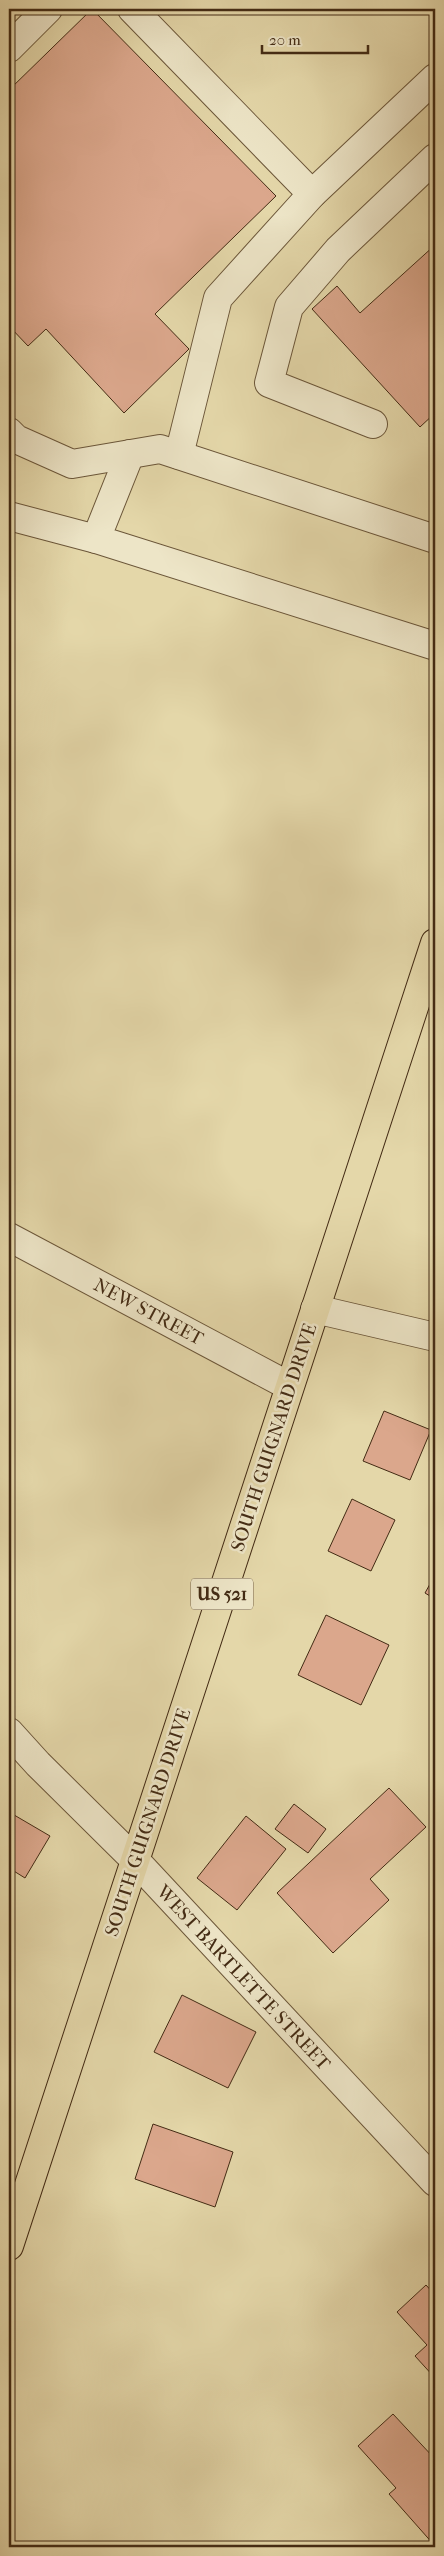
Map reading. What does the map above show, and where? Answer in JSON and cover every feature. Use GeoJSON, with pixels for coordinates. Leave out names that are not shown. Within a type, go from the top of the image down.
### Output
{"type":"FeatureCollection","features":[{"type":"Feature","properties":{"kind":"highway","name":"SOUTH GUIGNARD DRIVE"},"geometry":{"type":"LineString","coordinates":[[9,2246],[435,943]]}},
{"type":"Feature","properties":{"kind":"street"},"geometry":{"type":"LineString","coordinates":[[9,48],[48,9]]}},
{"type":"Feature","properties":{"kind":"street"},"geometry":{"type":"LineString","coordinates":[[132,9],[312,194]]}},
{"type":"Feature","properties":{"kind":"street"},"geometry":{"type":"LineString","coordinates":[[179,455],[218,298],[312,194],[435,78]]}},
{"type":"Feature","properties":{"kind":"street"},"geometry":{"type":"LineString","coordinates":[[372,424],[269,383],[289,307],[338,250],[435,158]]}},
{"type":"Feature","properties":{"kind":"street"},"geometry":{"type":"LineString","coordinates":[[9,432],[16,439],[72,464],[160,449],[435,539]]}},
{"type":"Feature","properties":{"kind":"street"},"geometry":{"type":"LineString","coordinates":[[96,539],[130,454]]}},
{"type":"Feature","properties":{"kind":"street"},"geometry":{"type":"LineString","coordinates":[[9,516],[96,539],[435,646]]}},
{"type":"Feature","properties":{"kind":"street","name":"NEW STREET"},"geometry":{"type":"LineString","coordinates":[[9,1237],[289,1386]]}},
{"type":"Feature","properties":{"kind":"street"},"geometry":{"type":"LineString","coordinates":[[314,1309],[435,1338]]}},
{"type":"Feature","properties":{"kind":"street","name":"WEST BARTLETTE STREET"},"geometry":{"type":"LineString","coordinates":[[9,1732],[38,1764],[135,1860],[435,2182]]}},
{"type":"Feature","properties":{"kind":"building"},"geometry":{"type":"Polygon","coordinates":[[[92,9],[276,196],[155,314],[189,349],[124,413],[46,329],[28,346],[9,326],[9,90],[92,9]]]}},
{"type":"Feature","properties":{"kind":"building"},"geometry":{"type":"Polygon","coordinates":[[[435,245],[435,413],[420,427],[312,309],[337,286],[360,313],[435,245]]]}},
{"type":"Feature","properties":{"kind":"building"},"geometry":{"type":"Polygon","coordinates":[[[384,1411],[431,1430],[410,1480],[363,1461],[384,1411]]]}},
{"type":"Feature","properties":{"kind":"building"},"geometry":{"type":"Polygon","coordinates":[[[352,1499],[395,1520],[371,1571],[328,1551],[352,1499]]]}},
{"type":"Feature","properties":{"kind":"building"},"geometry":{"type":"Polygon","coordinates":[[[435,1575],[435,1599],[425,1593],[435,1575]]]}},
{"type":"Feature","properties":{"kind":"building"},"geometry":{"type":"Polygon","coordinates":[[[326,1615],[389,1645],[361,1705],[298,1675],[326,1615]]]}},
{"type":"Feature","properties":{"kind":"building"},"geometry":{"type":"Polygon","coordinates":[[[389,1788],[426,1827],[370,1879],[389,1900],[333,1953],[277,1893],[389,1788]]]}},
{"type":"Feature","properties":{"kind":"building"},"geometry":{"type":"Polygon","coordinates":[[[294,1804],[326,1829],[308,1853],[275,1829],[294,1804]]]}},
{"type":"Feature","properties":{"kind":"building"},"geometry":{"type":"Polygon","coordinates":[[[9,1812],[50,1836],[25,1878],[9,1868],[9,1812]]]}},
{"type":"Feature","properties":{"kind":"building"},"geometry":{"type":"Polygon","coordinates":[[[246,1816],[286,1849],[237,1910],[197,1878],[246,1816]]]}},
{"type":"Feature","properties":{"kind":"building"},"geometry":{"type":"Polygon","coordinates":[[[182,1995],[256,2032],[228,2088],[154,2052],[182,1995]]]}},
{"type":"Feature","properties":{"kind":"building"},"geometry":{"type":"Polygon","coordinates":[[[153,2124],[233,2152],[215,2207],[135,2179],[153,2124]]]}},
{"type":"Feature","properties":{"kind":"building"},"geometry":{"type":"Polygon","coordinates":[[[426,2285],[435,2295],[435,2378],[415,2356],[427,2345],[397,2312],[426,2285]]]}},
{"type":"Feature","properties":{"kind":"building"},"geometry":{"type":"Polygon","coordinates":[[[393,2414],[435,2459],[435,2546],[389,2494],[396,2488],[358,2446],[393,2414]]]}}]}
